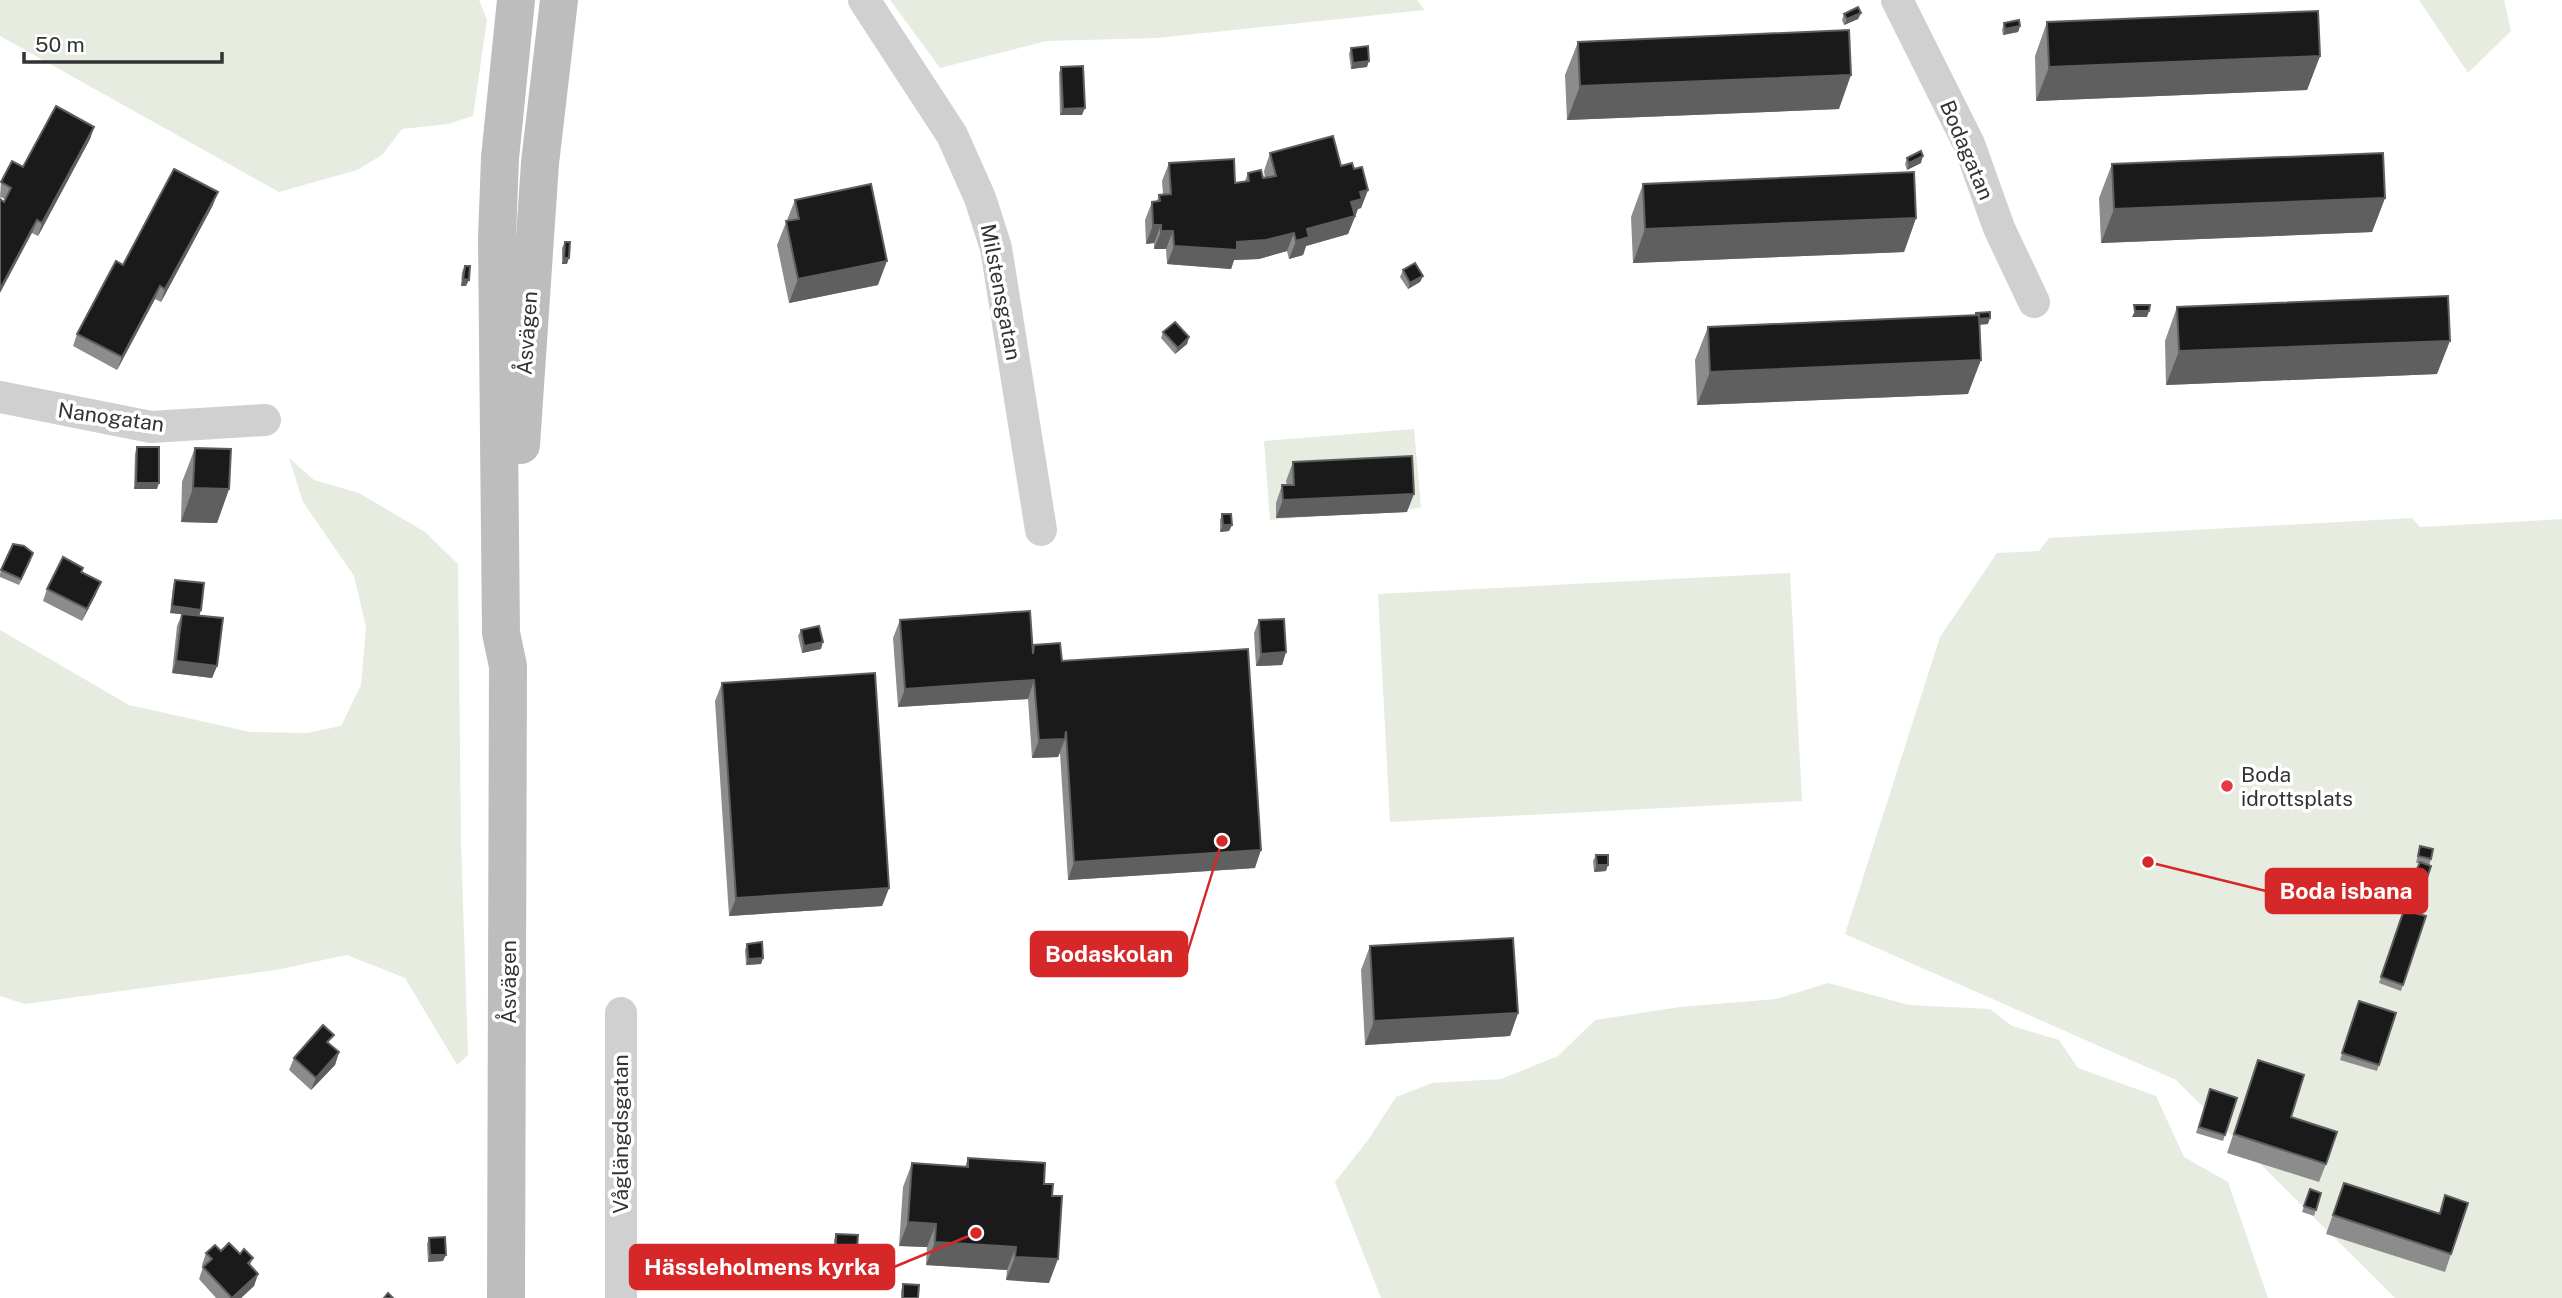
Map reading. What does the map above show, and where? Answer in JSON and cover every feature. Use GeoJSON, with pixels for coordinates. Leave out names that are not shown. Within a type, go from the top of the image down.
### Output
{"type":"FeatureCollection","features":[{"type":"Feature","properties":{"kind":"street","name":"Åsvägen"},"geometry":{"type":"LineString","coordinates":[[506,1298],[508,666],[500,633],[496,250],[500,158],[516,0]]}},
{"type":"Feature","properties":{"kind":"street","name":"Åsvägen"},"geometry":{"type":"LineString","coordinates":[[508,666],[518,635],[519,482],[527,321],[540,163],[559,0]]}},
{"type":"Feature","properties":{"kind":"street","name":"Milstensgatan"},"geometry":{"type":"LineString","coordinates":[[864,0],[952,135],[980,198],[996,248],[1041,530]]}},
{"type":"Feature","properties":{"kind":"street","name":"Bodagatan"},"geometry":{"type":"LineString","coordinates":[[1897,0],[1969,144],[1999,228],[2034,302]]}},
{"type":"Feature","properties":{"kind":"street","name":"Nanogatan"},"geometry":{"type":"LineString","coordinates":[[0,397],[11,402],[151,427],[265,420]]}},
{"type":"Feature","properties":{"kind":"street","name":"Våglängdsgatan"},"geometry":{"type":"LineString","coordinates":[[621,1013],[621,1298]]}},
{"type":"Feature","properties":{"kind":"shaded area"},"geometry":{"type":"Polygon","coordinates":[[[0,0],[479,0],[487,20],[473,116],[448,124],[402,129],[382,155],[357,170],[279,192],[0,36],[0,0]]]}},
{"type":"Feature","properties":{"kind":"shaded area"},"geometry":{"type":"Polygon","coordinates":[[[890,0],[1417,0],[1425,10],[1157,38],[1046,41],[940,68],[890,0]]]}},
{"type":"Feature","properties":{"kind":"shaded area"},"geometry":{"type":"Polygon","coordinates":[[[2419,0],[2504,0],[2511,31],[2468,73],[2419,0]]]}},
{"type":"Feature","properties":{"kind":"shaded area"},"geometry":{"type":"Polygon","coordinates":[[[1414,429],[1421,508],[1270,520],[1264,441],[1414,429]]]}},
{"type":"Feature","properties":{"kind":"shaded area"},"geometry":{"type":"Polygon","coordinates":[[[289,458],[314,480],[359,493],[425,532],[458,564],[461,841],[468,1055],[457,1065],[405,978],[347,955],[276,970],[25,1004],[0,996],[0,630],[129,705],[250,732],[307,733],[341,726],[361,685],[366,627],[354,576],[303,502],[289,458]]]}},
{"type":"Feature","properties":{"kind":"shaded area","name":"Boda idrottsplats"},"geometry":{"type":"Polygon","coordinates":[[[2412,518],[2420,527],[2562,519],[2562,1298],[2395,1298],[2176,1080],[1845,934],[1940,637],[1997,553],[2039,551],[2049,538],[2412,518]]]}},
{"type":"Feature","properties":{"kind":"shaded area"},"geometry":{"type":"Polygon","coordinates":[[[1790,573],[1802,801],[1390,822],[1378,594],[1790,573]]]}},
{"type":"Feature","properties":{"kind":"shaded area"},"geometry":{"type":"Polygon","coordinates":[[[1828,983],[1909,1005],[1990,1009],[2012,1026],[2059,1040],[2078,1068],[2156,1096],[2184,1157],[2228,1182],[2268,1298],[1381,1298],[1335,1182],[1368,1140],[1396,1097],[1432,1083],[1501,1079],[1558,1056],[1595,1020],[1680,1007],[1776,999],[1828,983]]]}},
{"type":"Feature","properties":{"kind":"building"},"geometry":{"type":"Polygon","coordinates":[[[1858,7],[1861,13],[1847,19],[1844,14],[1858,7]]]}},
{"type":"Feature","properties":{"kind":"building"},"geometry":{"type":"Polygon","coordinates":[[[2318,11],[2320,56],[2049,67],[2047,22],[2318,11]]]}},
{"type":"Feature","properties":{"kind":"building"},"geometry":{"type":"Polygon","coordinates":[[[2019,20],[2020,26],[2005,29],[2004,23],[2019,20]]]}},
{"type":"Feature","properties":{"kind":"building"},"geometry":{"type":"Polygon","coordinates":[[[1849,30],[1851,75],[1580,86],[1578,42],[1849,30]]]}},
{"type":"Feature","properties":{"kind":"building"},"geometry":{"type":"Polygon","coordinates":[[[1368,46],[1369,61],[1353,63],[1351,48],[1368,46]]]}},
{"type":"Feature","properties":{"kind":"building"},"geometry":{"type":"Polygon","coordinates":[[[1083,66],[1085,108],[1063,109],[1061,67],[1083,66]]]}},
{"type":"Feature","properties":{"kind":"building"},"geometry":{"type":"Polygon","coordinates":[[[56,106],[94,127],[42,223],[37,220],[0,289],[0,199],[4,202],[11,188],[1,182],[12,161],[23,167],[56,106]]]}},
{"type":"Feature","properties":{"kind":"building"},"geometry":{"type":"Polygon","coordinates":[[[1333,136],[1341,166],[1352,163],[1354,169],[1362,167],[1368,190],[1360,192],[1362,199],[1351,202],[1355,216],[1307,229],[1309,237],[1296,241],[1294,233],[1266,240],[1237,242],[1237,250],[1174,246],[1173,231],[1161,231],[1161,225],[1153,225],[1152,202],[1160,201],[1159,195],[1171,194],[1169,163],[1234,159],[1235,183],[1249,181],[1248,173],[1261,170],[1263,178],[1276,176],[1270,153],[1333,136]]]}},
{"type":"Feature","properties":{"kind":"building"},"geometry":{"type":"Polygon","coordinates":[[[1921,151],[1923,156],[1909,163],[1907,158],[1921,151]]]}},
{"type":"Feature","properties":{"kind":"building"},"geometry":{"type":"Polygon","coordinates":[[[2383,153],[2385,198],[2114,209],[2112,164],[2383,153]]]}},
{"type":"Feature","properties":{"kind":"building"},"geometry":{"type":"Polygon","coordinates":[[[174,169],[218,192],[165,289],[160,286],[122,357],[77,334],[116,261],[123,265],[174,169]]]}},
{"type":"Feature","properties":{"kind":"building"},"geometry":{"type":"Polygon","coordinates":[[[1914,172],[1916,218],[1645,229],[1643,184],[1914,172]]]}},
{"type":"Feature","properties":{"kind":"building"},"geometry":{"type":"Polygon","coordinates":[[[871,184],[887,261],[798,279],[786,221],[799,219],[795,200],[871,184]]]}},
{"type":"Feature","properties":{"kind":"building"},"geometry":{"type":"Polygon","coordinates":[[[565,242],[570,242],[569,258],[564,258],[565,242]]]}},
{"type":"Feature","properties":{"kind":"building"},"geometry":{"type":"Polygon","coordinates":[[[1415,263],[1423,276],[1410,283],[1403,270],[1415,263]]]}},
{"type":"Feature","properties":{"kind":"building"},"geometry":{"type":"Polygon","coordinates":[[[465,266],[470,266],[469,280],[463,279],[465,266]]]}},
{"type":"Feature","properties":{"kind":"building"},"geometry":{"type":"Polygon","coordinates":[[[2448,296],[2450,341],[2179,351],[2177,307],[2448,296]]]}},
{"type":"Feature","properties":{"kind":"building"},"geometry":{"type":"Polygon","coordinates":[[[2134,305],[2150,305],[2149,311],[2135,311],[2134,305]]]}},
{"type":"Feature","properties":{"kind":"building"},"geometry":{"type":"Polygon","coordinates":[[[1990,312],[1990,318],[1979,319],[1979,315],[1976,315],[1976,313],[1990,312]]]}},
{"type":"Feature","properties":{"kind":"building"},"geometry":{"type":"Polygon","coordinates":[[[1979,315],[1981,360],[1710,372],[1708,327],[1979,315]]]}},
{"type":"Feature","properties":{"kind":"building"},"geometry":{"type":"Polygon","coordinates":[[[1175,322],[1189,337],[1178,348],[1163,332],[1175,322]]]}},
{"type":"Feature","properties":{"kind":"building"},"geometry":{"type":"Polygon","coordinates":[[[137,447],[159,447],[159,483],[136,483],[137,447]]]}},
{"type":"Feature","properties":{"kind":"building"},"geometry":{"type":"Polygon","coordinates":[[[195,448],[231,449],[229,489],[193,488],[195,448]]]}},
{"type":"Feature","properties":{"kind":"building"},"geometry":{"type":"Polygon","coordinates":[[[1412,456],[1414,494],[1283,500],[1282,485],[1294,485],[1293,462],[1412,456]]]}},
{"type":"Feature","properties":{"kind":"building"},"geometry":{"type":"Polygon","coordinates":[[[1222,514],[1231,514],[1232,525],[1223,525],[1222,514]]]}},
{"type":"Feature","properties":{"kind":"building"},"geometry":{"type":"Polygon","coordinates":[[[13,544],[24,546],[33,553],[21,579],[1,570],[13,544]]]}},
{"type":"Feature","properties":{"kind":"building"},"geometry":{"type":"Polygon","coordinates":[[[63,557],[83,568],[81,572],[101,582],[87,609],[47,589],[63,557]]]}},
{"type":"Feature","properties":{"kind":"building"},"geometry":{"type":"Polygon","coordinates":[[[175,580],[204,583],[201,610],[172,606],[175,580]]]}},
{"type":"Feature","properties":{"kind":"building"},"geometry":{"type":"Polygon","coordinates":[[[1030,611],[1033,654],[1034,645],[1060,643],[1062,661],[1248,649],[1261,850],[1074,862],[1066,731],[1065,739],[1039,740],[1034,680],[905,689],[900,620],[1030,611]]]}},
{"type":"Feature","properties":{"kind":"building"},"geometry":{"type":"Polygon","coordinates":[[[182,614],[223,618],[217,666],[176,661],[182,614]]]}},
{"type":"Feature","properties":{"kind":"building"},"geometry":{"type":"Polygon","coordinates":[[[1284,619],[1286,652],[1261,654],[1259,620],[1284,619]]]}},
{"type":"Feature","properties":{"kind":"building"},"geometry":{"type":"Polygon","coordinates":[[[819,626],[823,642],[804,646],[801,630],[819,626]]]}},
{"type":"Feature","properties":{"kind":"building"},"geometry":{"type":"Polygon","coordinates":[[[875,673],[889,888],[736,898],[722,683],[875,673]]]}},
{"type":"Feature","properties":{"kind":"building"},"geometry":{"type":"Polygon","coordinates":[[[2420,846],[2433,849],[2431,859],[2418,856],[2420,846]]]}},
{"type":"Feature","properties":{"kind":"building"},"geometry":{"type":"Polygon","coordinates":[[[1596,855],[1608,855],[1608,865],[1597,865],[1596,855]]]}},
{"type":"Feature","properties":{"kind":"building"},"geometry":{"type":"Polygon","coordinates":[[[2420,862],[2431,866],[2415,913],[2426,916],[2403,985],[2381,977],[2417,872],[2421,872],[2416,871],[2420,862]]]}},
{"type":"Feature","properties":{"kind":"building"},"geometry":{"type":"Polygon","coordinates":[[[1513,938],[1518,1013],[1374,1021],[1370,946],[1513,938]]]}},
{"type":"Feature","properties":{"kind":"building"},"geometry":{"type":"Polygon","coordinates":[[[762,942],[763,958],[748,959],[747,944],[762,942]]]}},
{"type":"Feature","properties":{"kind":"building"},"geometry":{"type":"Polygon","coordinates":[[[2359,1001],[2396,1013],[2379,1065],[2342,1053],[2359,1001]]]}},
{"type":"Feature","properties":{"kind":"building"},"geometry":{"type":"Polygon","coordinates":[[[323,1025],[334,1035],[327,1042],[339,1052],[316,1078],[294,1058],[323,1025]]]}},
{"type":"Feature","properties":{"kind":"building"},"geometry":{"type":"Polygon","coordinates":[[[2258,1060],[2304,1075],[2291,1117],[2337,1132],[2326,1164],[2234,1134],[2258,1060]]]}},
{"type":"Feature","properties":{"kind":"building"},"geometry":{"type":"Polygon","coordinates":[[[2210,1089],[2237,1098],[2225,1135],[2199,1127],[2210,1089]]]}},
{"type":"Feature","properties":{"kind":"building"},"geometry":{"type":"Polygon","coordinates":[[[968,1158],[1045,1163],[1044,1184],[1053,1184],[1052,1196],[1062,1196],[1058,1259],[1015,1257],[1016,1247],[935,1242],[936,1224],[908,1222],[912,1163],[968,1167],[968,1158]]]}},
{"type":"Feature","properties":{"kind":"building"},"geometry":{"type":"Polygon","coordinates":[[[2344,1183],[2440,1214],[2445,1195],[2468,1203],[2451,1254],[2333,1215],[2344,1183]]]}},
{"type":"Feature","properties":{"kind":"building"},"geometry":{"type":"Polygon","coordinates":[[[2310,1189],[2321,1193],[2316,1210],[2304,1206],[2310,1189]]]}},
{"type":"Feature","properties":{"kind":"building"},"geometry":{"type":"Polygon","coordinates":[[[836,1234],[858,1235],[857,1250],[836,1249],[836,1234]]]}},
{"type":"Feature","properties":{"kind":"building"},"geometry":{"type":"Polygon","coordinates":[[[445,1237],[446,1255],[430,1255],[429,1238],[445,1237]]]}},
{"type":"Feature","properties":{"kind":"building"},"geometry":{"type":"Polygon","coordinates":[[[229,1243],[240,1254],[244,1249],[253,1258],[248,1263],[258,1274],[232,1298],[203,1267],[212,1259],[206,1253],[215,1245],[221,1251],[229,1243]]]}},
{"type":"Feature","properties":{"kind":"building"},"geometry":{"type":"Polygon","coordinates":[[[903,1284],[919,1285],[918,1298],[903,1298],[903,1284]]]}},
{"type":"Feature","properties":{"kind":"place","name":"Boda idrottsplats"},"geometry":{"type":"Point","coordinates":[2227,786]}},
{"type":"Feature","properties":{"kind":"place","name":"Bodaskolan"},"geometry":{"type":"Point","coordinates":[1222,841]}},
{"type":"Feature","properties":{"kind":"place","name":"Boda isbana"},"geometry":{"type":"Point","coordinates":[2148,862]}},
{"type":"Feature","properties":{"kind":"place","name":"Hässleholmens kyrka"},"geometry":{"type":"Point","coordinates":[976,1233]}}]}
